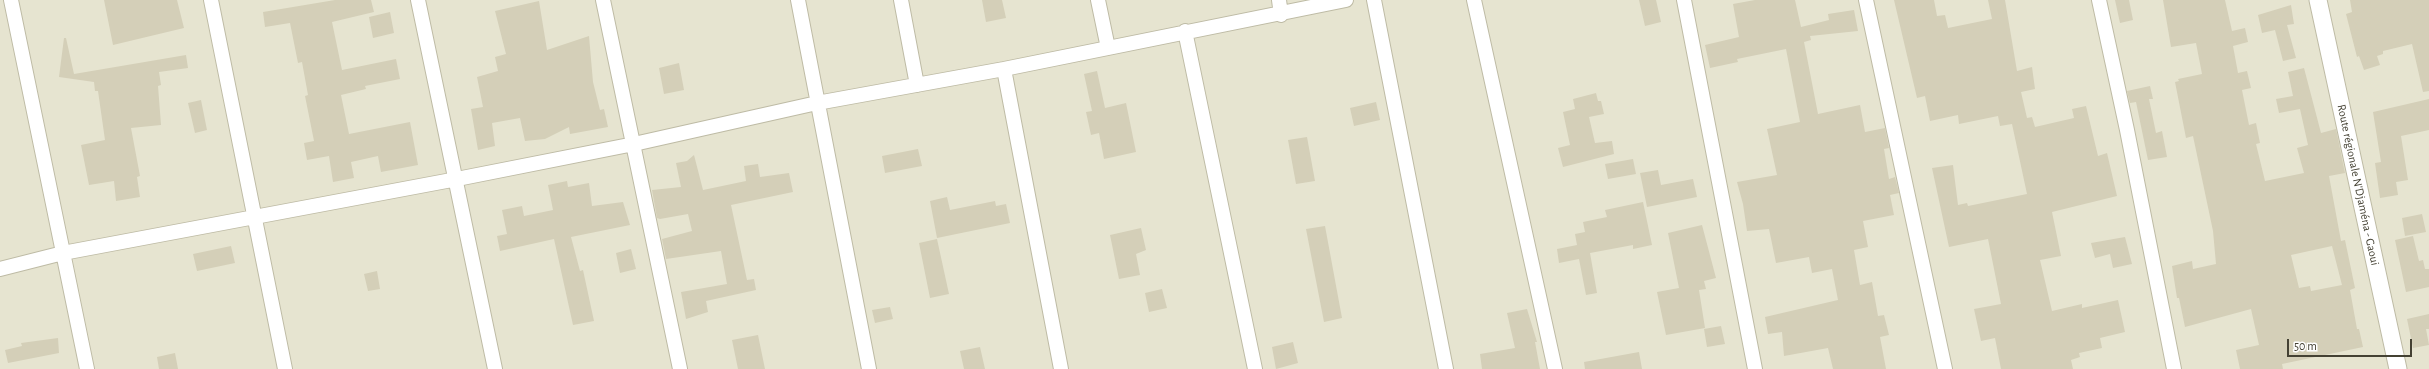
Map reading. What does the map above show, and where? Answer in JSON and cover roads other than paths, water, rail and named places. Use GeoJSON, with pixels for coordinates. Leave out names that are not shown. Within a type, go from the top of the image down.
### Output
{"type":"FeatureCollection","features":[{"type":"Feature","properties":{"kind":"street"},"geometry":{"type":"LineString","coordinates":[[11,0],[87,369]]}},
{"type":"Feature","properties":{"kind":"street"},"geometry":{"type":"LineString","coordinates":[[211,0],[285,369]]}},
{"type":"Feature","properties":{"kind":"street"},"geometry":{"type":"LineString","coordinates":[[418,0],[457,179],[495,369]]}},
{"type":"Feature","properties":{"kind":"street"},"geometry":{"type":"LineString","coordinates":[[603,0],[680,369]]}},
{"type":"Feature","properties":{"kind":"street"},"geometry":{"type":"LineString","coordinates":[[798,0],[869,369]]}},
{"type":"Feature","properties":{"kind":"street"},"geometry":{"type":"LineString","coordinates":[[901,0],[917,85]]}},
{"type":"Feature","properties":{"kind":"street"},"geometry":{"type":"LineString","coordinates":[[1098,0],[1108,48]]}},
{"type":"Feature","properties":{"kind":"street"},"geometry":{"type":"LineString","coordinates":[[1279,0],[1281,15]]}},
{"type":"Feature","properties":{"kind":"street"},"geometry":{"type":"LineString","coordinates":[[0,269],[63,253],[457,179],[634,144],[817,103],[1004,69],[1185,31],[1281,15],[1346,0]]}},
{"type":"Feature","properties":{"kind":"street"},"geometry":{"type":"LineString","coordinates":[[1374,0],[1446,369]]}},
{"type":"Feature","properties":{"kind":"street"},"geometry":{"type":"LineString","coordinates":[[1474,0],[1555,369]]}},
{"type":"Feature","properties":{"kind":"street"},"geometry":{"type":"LineString","coordinates":[[1684,0],[1755,369]]}},
{"type":"Feature","properties":{"kind":"street"},"geometry":{"type":"LineString","coordinates":[[1866,0],[1945,369]]}},
{"type":"Feature","properties":{"kind":"street"},"geometry":{"type":"LineString","coordinates":[[2099,0],[2127,130],[2174,369]]}},
{"type":"Feature","properties":{"kind":"street","name":"Route régionale N'Djaména - Gaoui"},"geometry":{"type":"LineString","coordinates":[[2318,0],[2398,369]]}},
{"type":"Feature","properties":{"kind":"street"},"geometry":{"type":"LineString","coordinates":[[1185,31],[1255,369]]}},
{"type":"Feature","properties":{"kind":"street"},"geometry":{"type":"LineString","coordinates":[[1004,69],[1061,369]]}}]}
